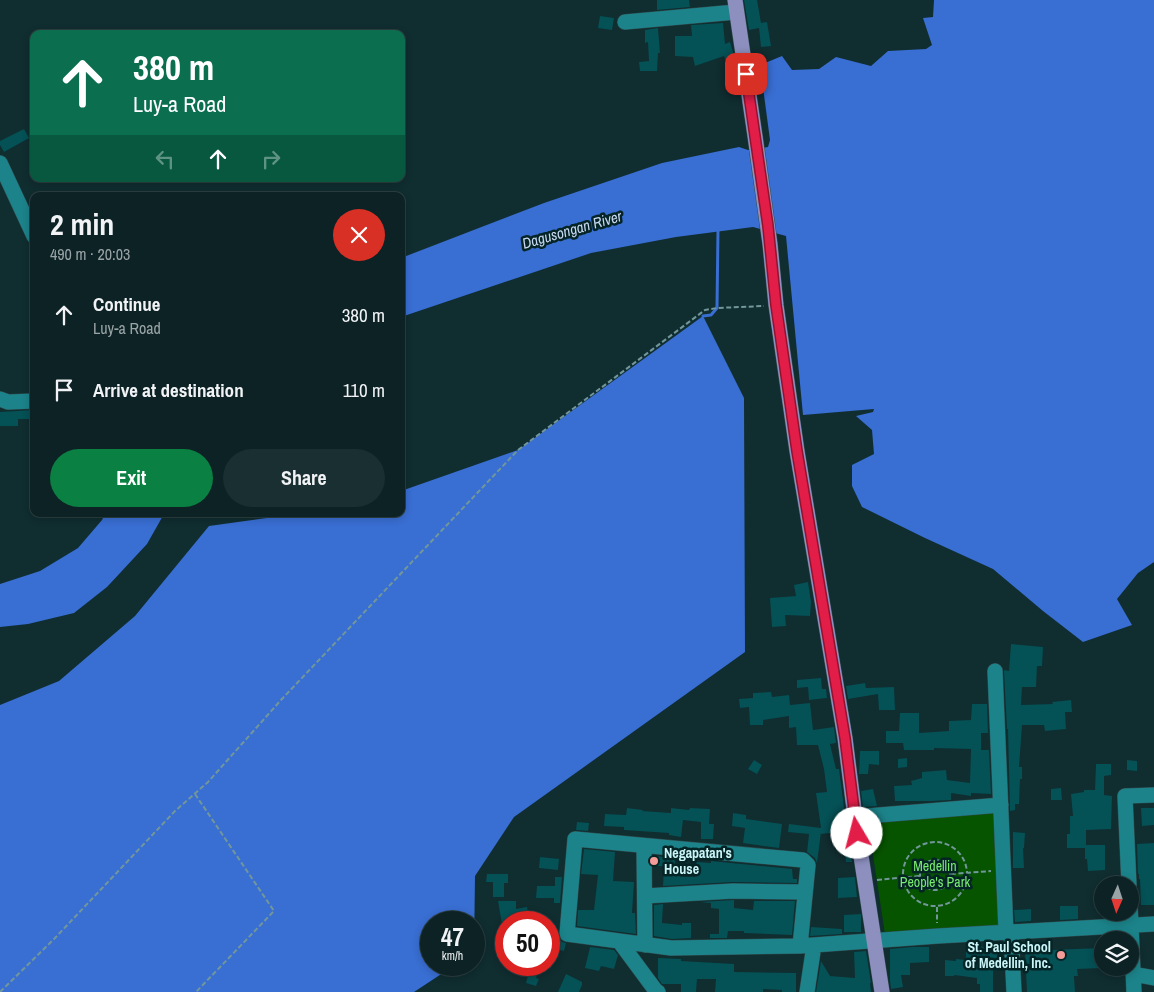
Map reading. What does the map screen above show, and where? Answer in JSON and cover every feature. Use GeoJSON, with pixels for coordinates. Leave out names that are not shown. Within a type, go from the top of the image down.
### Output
{"type":"FeatureCollection","features":[{"type":"Feature","properties":{"kind":"main road"},"geometry":{"type":"LineString","coordinates":[[736,6],[797,451],[845,738],[882,992]]}},
{"type":"Feature","properties":{"kind":"street"},"geometry":{"type":"LineString","coordinates":[[625,22],[736,6]]}},
{"type":"Feature","properties":{"kind":"street"},"geometry":{"type":"LineString","coordinates":[[0,162],[30,227]]}},
{"type":"Feature","properties":{"kind":"street"},"geometry":{"type":"LineString","coordinates":[[0,399],[8,402],[30,401]]}},
{"type":"Feature","properties":{"kind":"street"},"geometry":{"type":"LineString","coordinates":[[995,671],[1004,870],[1014,992]]}},
{"type":"Feature","properties":{"kind":"street"},"geometry":{"type":"LineString","coordinates":[[1129,876],[1125,796],[1154,795]]}},
{"type":"Feature","properties":{"kind":"street"},"geometry":{"type":"LineString","coordinates":[[855,817],[1001,805]]}},
{"type":"Feature","properties":{"kind":"street"},"geometry":{"type":"LineString","coordinates":[[807,992],[807,946],[805,892],[808,865],[803,860],[575,839],[568,934],[619,942],[671,948],[807,946],[938,936],[1154,924]]}},
{"type":"Feature","properties":{"kind":"street"},"geometry":{"type":"LineString","coordinates":[[644,846],[645,945]]}},
{"type":"Feature","properties":{"kind":"street"},"geometry":{"type":"LineString","coordinates":[[645,896],[733,891],[805,892]]}},
{"type":"Feature","properties":{"kind":"street"},"geometry":{"type":"LineString","coordinates":[[1131,921],[1131,931]]}},
{"type":"Feature","properties":{"kind":"street"},"geometry":{"type":"LineString","coordinates":[[619,942],[658,992]]}},
{"type":"Feature","properties":{"kind":"street"},"geometry":{"type":"LineString","coordinates":[[1139,975],[1154,978]]}},
{"type":"Feature","properties":{"kind":"street"},"geometry":{"type":"LineString","coordinates":[[1133,976],[1134,992]]}},
{"type":"Feature","properties":{"kind":"path"},"geometry":{"type":"LineString","coordinates":[[0,992],[55,938],[162,824],[208,782],[281,700],[518,450],[705,310],[776,305]]}},
{"type":"Feature","properties":{"kind":"path"},"geometry":{"type":"LineString","coordinates":[[194,794],[274,911],[196,992]]}},
{"type":"Feature","properties":{"kind":"path"},"geometry":{"type":"LineString","coordinates":[[933,842],[946,843],[957,850],[965,860],[968,872],[967,883],[963,892],[956,900],[947,905],[936,907],[924,905],[914,899],[906,889],[903,877],[904,864],[910,853],[920,845],[933,842]]}},
{"type":"Feature","properties":{"kind":"path"},"geometry":{"type":"LineString","coordinates":[[938,859],[949,867],[951,874],[946,886],[940,890],[926,888],[919,876],[920,869],[924,863],[938,859]]}},
{"type":"Feature","properties":{"kind":"path"},"geometry":{"type":"LineString","coordinates":[[951,874],[1004,870]]}},
{"type":"Feature","properties":{"kind":"path"},"geometry":{"type":"LineString","coordinates":[[865,881],[919,876]]}},
{"type":"Feature","properties":{"kind":"path"},"geometry":{"type":"LineString","coordinates":[[936,907],[938,936]]}},
{"type":"Feature","properties":{"kind":"green space","name":"Medellin People's Park"},"geometry":{"type":"Polygon","coordinates":[[[994,811],[1001,927],[885,934],[868,822],[994,811]]]}},
{"type":"Feature","properties":{"kind":"water","name":"Dagusongan River"},"geometry":{"type":"Polygon","coordinates":[[[934,0],[1154,0],[1154,562],[1138,573],[1117,599],[1132,625],[1083,642],[993,569],[862,507],[852,486],[852,465],[874,454],[872,430],[856,416],[873,412],[874,409],[803,415],[786,236],[753,227],[676,237],[591,253],[405,316],[405,256],[544,203],[662,163],[739,147],[748,150],[768,147],[770,140],[760,65],[782,56],[792,70],[819,69],[836,57],[871,66],[888,51],[926,49],[932,45],[923,18],[933,17],[934,0]]]}},
{"type":"Feature","properties":{"kind":"water"},"geometry":{"type":"Polygon","coordinates":[[[703,316],[744,398],[745,652],[514,817],[475,876],[475,911],[420,911],[420,976],[438,976],[414,992],[0,992],[0,705],[59,681],[135,616],[209,526],[274,517],[405,517],[405,490],[518,450],[703,316]]]}},
{"type":"Feature","properties":{"kind":"water"},"geometry":{"type":"Polygon","coordinates":[[[104,517],[162,517],[147,544],[107,587],[74,613],[28,624],[0,627],[0,584],[40,571],[78,548],[104,517]]]}},
{"type":"Feature","properties":{"kind":"building"},"geometry":{"type":"Polygon","coordinates":[[[657,0],[689,0],[690,7],[657,10],[657,0]]]}},
{"type":"Feature","properties":{"kind":"building"},"geometry":{"type":"Polygon","coordinates":[[[744,0],[757,0],[761,23],[767,22],[771,46],[761,47],[759,28],[749,30],[744,0]]]}},
{"type":"Feature","properties":{"kind":"building"},"geometry":{"type":"Polygon","coordinates":[[[600,16],[614,18],[612,30],[598,28],[600,16]]]}},
{"type":"Feature","properties":{"kind":"building"},"geometry":{"type":"Polygon","coordinates":[[[723,23],[725,44],[730,42],[736,68],[728,68],[724,56],[695,66],[693,57],[675,56],[675,36],[692,36],[691,25],[723,23]]]}},
{"type":"Feature","properties":{"kind":"building"},"geometry":{"type":"Polygon","coordinates":[[[658,28],[660,53],[658,53],[657,71],[640,71],[639,62],[649,61],[648,42],[645,43],[645,30],[658,28]]]}},
{"type":"Feature","properties":{"kind":"building"},"geometry":{"type":"Polygon","coordinates":[[[24,129],[29,138],[4,152],[0,141],[24,129]]]}},
{"type":"Feature","properties":{"kind":"building"},"geometry":{"type":"Polygon","coordinates":[[[30,410],[30,419],[18,419],[18,426],[0,426],[0,412],[30,410]]]}},
{"type":"Feature","properties":{"kind":"building"},"geometry":{"type":"Polygon","coordinates":[[[808,582],[811,602],[810,616],[785,615],[786,626],[772,627],[770,598],[796,596],[794,585],[808,582]]]}},
{"type":"Feature","properties":{"kind":"building"},"geometry":{"type":"Polygon","coordinates":[[[1011,644],[1043,647],[1042,666],[1037,666],[1036,687],[1022,687],[1021,705],[1053,704],[1052,702],[1071,700],[1072,712],[1065,712],[1066,729],[1045,731],[1044,725],[1022,725],[1019,767],[1022,767],[1022,779],[1020,779],[1019,804],[1015,804],[1015,810],[1010,811],[1004,670],[1009,671],[1011,644]]]}},
{"type":"Feature","properties":{"kind":"building"},"geometry":{"type":"Polygon","coordinates":[[[821,678],[822,689],[826,689],[827,698],[809,700],[808,687],[797,688],[797,680],[821,678]]]}},
{"type":"Feature","properties":{"kind":"building"},"geometry":{"type":"Polygon","coordinates":[[[865,683],[866,688],[894,687],[895,710],[879,710],[878,694],[848,699],[846,686],[865,683]]]}},
{"type":"Feature","properties":{"kind":"building"},"geometry":{"type":"Polygon","coordinates":[[[771,692],[772,697],[789,695],[790,705],[810,703],[813,730],[834,727],[836,743],[830,744],[836,769],[839,769],[847,831],[821,834],[821,832],[817,863],[815,858],[807,852],[809,834],[788,832],[789,824],[821,828],[816,793],[827,792],[818,745],[797,745],[796,727],[789,728],[789,716],[763,720],[763,725],[750,725],[749,707],[740,708],[739,699],[753,698],[753,693],[771,692]]]}},
{"type":"Feature","properties":{"kind":"building"},"geometry":{"type":"Polygon","coordinates":[[[972,704],[987,704],[988,733],[981,733],[981,750],[989,750],[991,794],[971,793],[971,796],[951,793],[951,800],[895,801],[894,786],[912,785],[911,781],[922,778],[922,772],[946,770],[947,780],[970,783],[971,749],[934,748],[934,750],[904,750],[903,743],[886,743],[886,731],[899,731],[900,713],[919,713],[919,733],[949,731],[949,721],[971,720],[972,704]]]}},
{"type":"Feature","properties":{"kind":"building"},"geometry":{"type":"Polygon","coordinates":[[[860,751],[879,751],[879,765],[869,764],[868,774],[859,774],[860,751]]]}},
{"type":"Feature","properties":{"kind":"building"},"geometry":{"type":"Polygon","coordinates":[[[907,758],[907,767],[898,768],[898,759],[907,758]]]}},
{"type":"Feature","properties":{"kind":"building"},"geometry":{"type":"Polygon","coordinates":[[[754,760],[762,765],[757,774],[748,769],[754,760]]]}},
{"type":"Feature","properties":{"kind":"building"},"geometry":{"type":"Polygon","coordinates":[[[1127,760],[1137,761],[1137,771],[1127,770],[1127,760]]]}},
{"type":"Feature","properties":{"kind":"building"},"geometry":{"type":"Polygon","coordinates":[[[1096,764],[1111,764],[1111,775],[1104,776],[1104,795],[1112,796],[1111,829],[1086,830],[1086,845],[1105,845],[1105,870],[1088,871],[1085,848],[1067,848],[1067,834],[1070,834],[1070,816],[1073,816],[1071,794],[1084,792],[1084,790],[1095,790],[1096,764]]]}},
{"type":"Feature","properties":{"kind":"building"},"geometry":{"type":"Polygon","coordinates":[[[1061,788],[1062,800],[1051,800],[1051,789],[1061,788]]]}},
{"type":"Feature","properties":{"kind":"building"},"geometry":{"type":"Polygon","coordinates":[[[873,789],[877,806],[863,807],[861,791],[873,789]]]}},
{"type":"Feature","properties":{"kind":"building"},"geometry":{"type":"Polygon","coordinates":[[[627,808],[671,813],[671,808],[689,810],[690,808],[710,809],[709,824],[714,824],[713,839],[701,839],[701,822],[683,820],[681,837],[669,835],[669,833],[624,830],[624,827],[604,826],[605,814],[626,815],[627,808]]]}},
{"type":"Feature","properties":{"kind":"building"},"geometry":{"type":"Polygon","coordinates":[[[1141,808],[1154,808],[1154,825],[1142,826],[1141,808]]]}},
{"type":"Feature","properties":{"kind":"building"},"geometry":{"type":"Polygon","coordinates":[[[733,813],[746,815],[746,819],[782,824],[779,848],[743,843],[745,828],[732,826],[733,813]]]}},
{"type":"Feature","properties":{"kind":"building"},"geometry":{"type":"Polygon","coordinates":[[[577,822],[589,823],[588,831],[576,830],[577,822]]]}},
{"type":"Feature","properties":{"kind":"building"},"geometry":{"type":"Polygon","coordinates":[[[1013,832],[1025,833],[1023,848],[1024,868],[1013,868],[1013,832]]]}},
{"type":"Feature","properties":{"kind":"building"},"geometry":{"type":"Polygon","coordinates":[[[841,841],[849,841],[852,862],[846,862],[845,850],[842,850],[841,841]]]}},
{"type":"Feature","properties":{"kind":"building"},"geometry":{"type":"Polygon","coordinates":[[[1154,843],[1154,905],[1141,905],[1137,844],[1154,843]]]}},
{"type":"Feature","properties":{"kind":"building"},"geometry":{"type":"Polygon","coordinates":[[[584,849],[615,852],[613,881],[634,882],[632,913],[635,913],[636,934],[577,926],[578,910],[594,910],[598,875],[581,874],[584,849]]]}},
{"type":"Feature","properties":{"kind":"building"},"geometry":{"type":"Polygon","coordinates":[[[653,856],[675,858],[674,876],[695,877],[696,862],[711,863],[711,861],[792,869],[793,879],[797,879],[797,883],[732,882],[663,886],[664,866],[654,866],[653,856]]]}},
{"type":"Feature","properties":{"kind":"building"},"geometry":{"type":"Polygon","coordinates":[[[540,857],[559,859],[558,870],[539,868],[540,857]]]}},
{"type":"Feature","properties":{"kind":"building"},"geometry":{"type":"Polygon","coordinates":[[[487,874],[508,874],[508,883],[504,883],[504,897],[493,897],[493,882],[486,882],[487,874]]]}},
{"type":"Feature","properties":{"kind":"building"},"geometry":{"type":"Polygon","coordinates":[[[555,877],[562,877],[560,903],[554,903],[554,898],[536,898],[537,886],[555,886],[555,877]]]}},
{"type":"Feature","properties":{"kind":"building"},"geometry":{"type":"Polygon","coordinates":[[[855,877],[857,897],[838,898],[838,878],[855,877]]]}},
{"type":"Feature","properties":{"kind":"building"},"geometry":{"type":"Polygon","coordinates":[[[734,900],[734,908],[753,910],[754,901],[795,901],[792,935],[728,931],[727,938],[710,938],[710,934],[719,934],[719,909],[711,908],[711,903],[700,902],[734,900]]]}},
{"type":"Feature","properties":{"kind":"building"},"geometry":{"type":"Polygon","coordinates":[[[498,901],[516,901],[516,909],[527,907],[528,911],[500,911],[498,901]]]}},
{"type":"Feature","properties":{"kind":"building"},"geometry":{"type":"Polygon","coordinates":[[[663,904],[662,923],[682,925],[682,923],[691,923],[691,938],[672,939],[654,936],[654,905],[663,904]]]}},
{"type":"Feature","properties":{"kind":"building"},"geometry":{"type":"Polygon","coordinates":[[[1060,906],[1078,906],[1078,919],[1060,920],[1060,906]]]}},
{"type":"Feature","properties":{"kind":"building"},"geometry":{"type":"Polygon","coordinates":[[[1031,909],[1031,921],[1015,922],[1014,910],[1031,909]]]}},
{"type":"Feature","properties":{"kind":"building"},"geometry":{"type":"Polygon","coordinates":[[[861,914],[861,932],[844,932],[844,915],[861,914]]]}},
{"type":"Feature","properties":{"kind":"building"},"geometry":{"type":"Polygon","coordinates":[[[811,927],[842,929],[842,934],[810,936],[811,927]]]}},
{"type":"Feature","properties":{"kind":"building"},"geometry":{"type":"Polygon","coordinates":[[[560,940],[566,943],[564,951],[560,950],[560,940]]]}},
{"type":"Feature","properties":{"kind":"building"},"geometry":{"type":"Polygon","coordinates":[[[966,946],[987,947],[986,953],[997,953],[998,969],[993,970],[993,992],[980,992],[980,984],[977,984],[977,978],[954,975],[945,976],[945,960],[966,960],[966,946]]]}},
{"type":"Feature","properties":{"kind":"building"},"geometry":{"type":"Polygon","coordinates":[[[590,947],[614,950],[618,955],[614,969],[601,966],[599,971],[585,968],[590,947]]]}},
{"type":"Feature","properties":{"kind":"building"},"geometry":{"type":"Polygon","coordinates":[[[929,947],[929,962],[910,963],[910,975],[901,975],[903,987],[891,989],[890,949],[929,947]]]}},
{"type":"Feature","properties":{"kind":"building"},"geometry":{"type":"Polygon","coordinates":[[[1094,948],[1094,968],[1077,969],[1078,976],[1074,976],[1075,992],[1027,992],[1025,951],[1094,948]]]}},
{"type":"Feature","properties":{"kind":"building"},"geometry":{"type":"Polygon","coordinates":[[[866,951],[871,992],[816,992],[821,961],[830,976],[855,978],[854,952],[866,951]]]}},
{"type":"Feature","properties":{"kind":"building"},"geometry":{"type":"Polygon","coordinates":[[[658,958],[734,964],[734,972],[796,973],[796,992],[763,989],[763,992],[715,992],[716,979],[697,979],[696,992],[681,992],[681,984],[662,984],[658,978],[658,958]]]}},
{"type":"Feature","properties":{"kind":"building"},"geometry":{"type":"Polygon","coordinates":[[[566,974],[582,982],[579,992],[558,992],[566,974]]]}},
{"type":"Feature","properties":{"kind":"building"},"geometry":{"type":"Polygon","coordinates":[[[528,976],[537,976],[536,978],[539,979],[536,986],[526,983],[528,976]]]}},
{"type":"Feature","properties":{"kind":"waterway"},"geometry":{"type":"LineString","coordinates":[[703,316],[711,315],[717,308],[718,230]]}},
{"type":"Feature","properties":{"kind":"place","name":"Negapatan's House"},"geometry":{"type":"Point","coordinates":[654,861]}},
{"type":"Feature","properties":{"kind":"place","name":"St. Paul School of Medellin, Inc."},"geometry":{"type":"Point","coordinates":[1061,955]}},
{"type":"Feature","properties":{"kind":"route"},"geometry":{"type":"LineString","coordinates":[[746,74],[797,451],[845,738],[857,833]]}}]}
